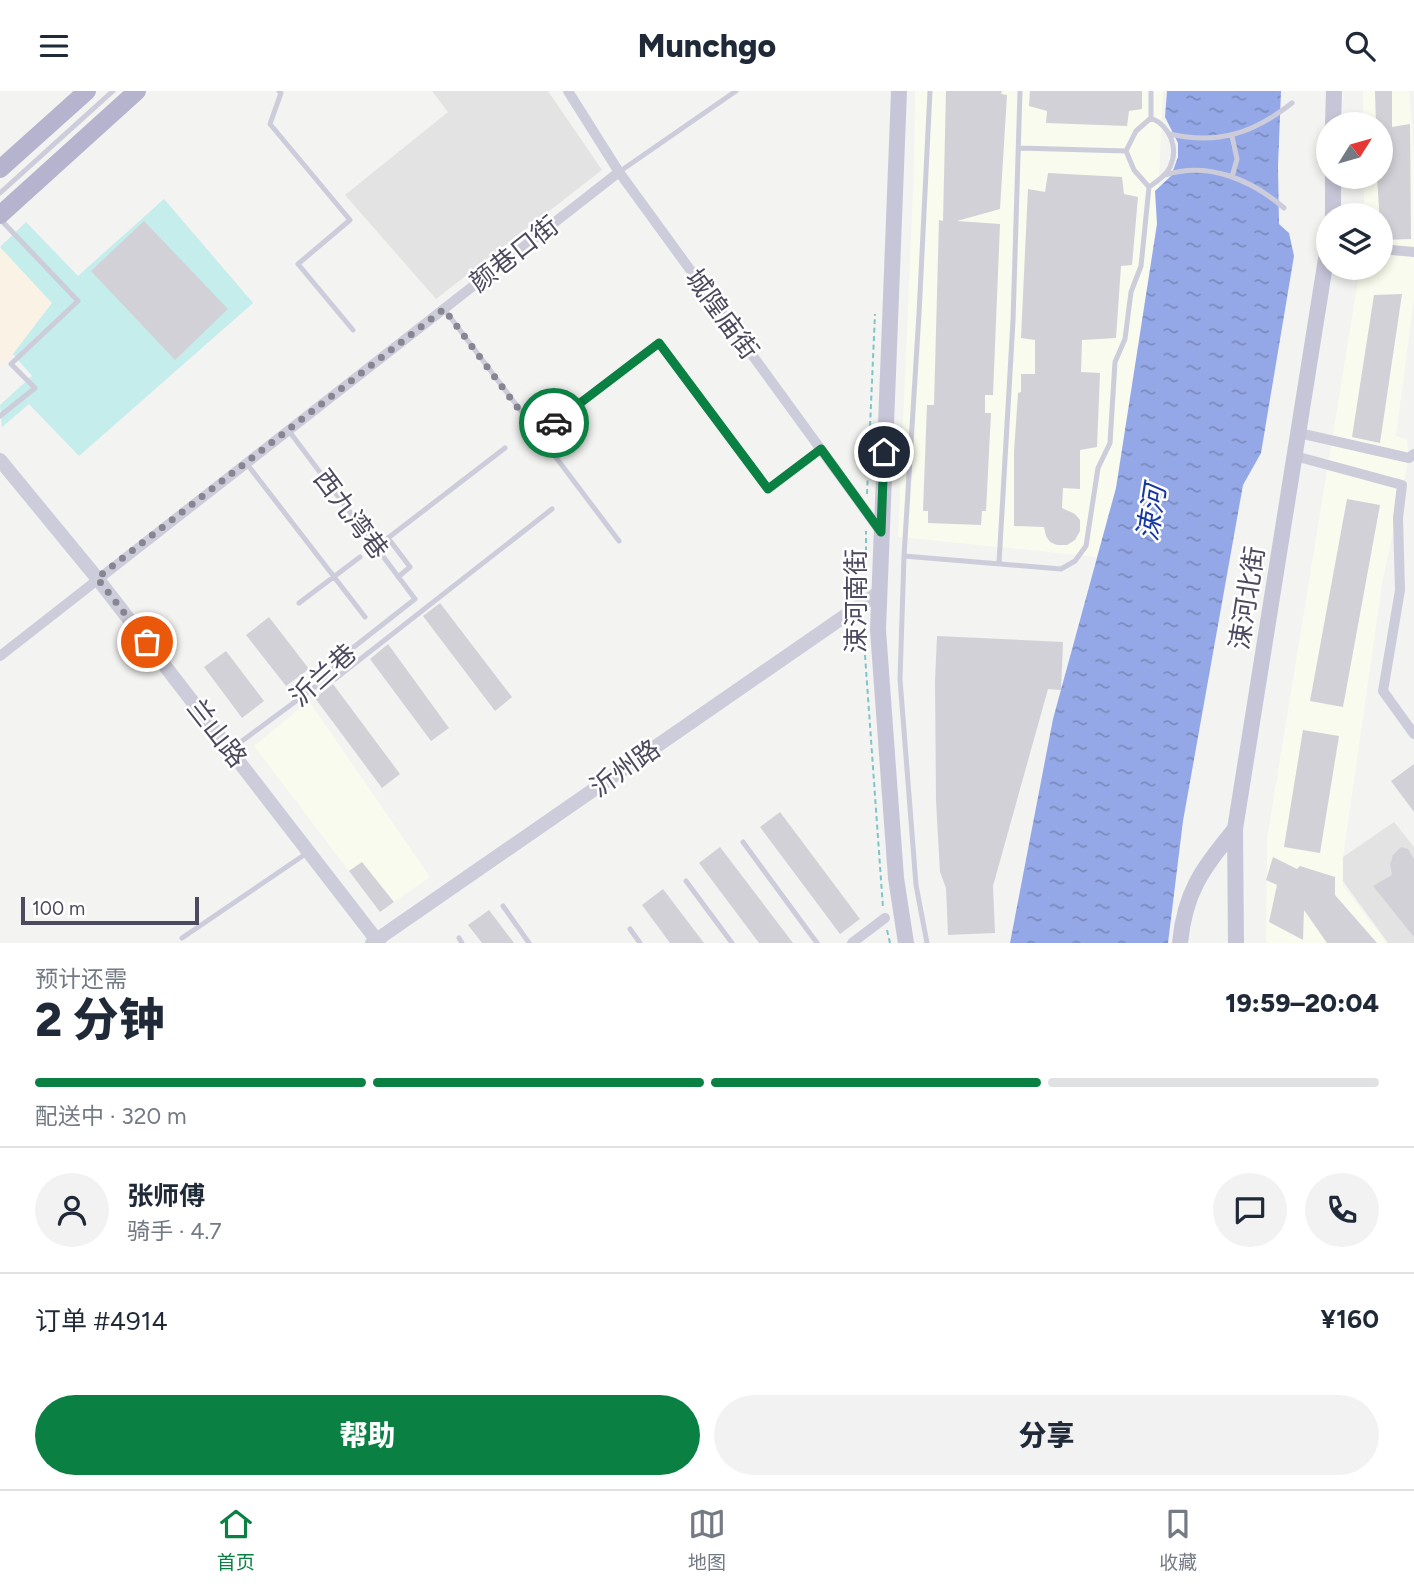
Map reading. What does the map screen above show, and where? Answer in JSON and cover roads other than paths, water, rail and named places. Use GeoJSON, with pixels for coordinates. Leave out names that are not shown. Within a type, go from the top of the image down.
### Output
{"type":"FeatureCollection","features":[{"type":"Feature","properties":{"kind":"main road"},"geometry":{"type":"LineString","coordinates":[[0,169],[87,91]]}},
{"type":"Feature","properties":{"kind":"main road"},"geometry":{"type":"LineString","coordinates":[[0,217],[138,91]]}},
{"type":"Feature","properties":{"kind":"main road","name":"涑河南街"},"geometry":{"type":"LineString","coordinates":[[899,91],[878,630],[896,878],[906,943]]}},
{"type":"Feature","properties":{"kind":"main road"},"geometry":{"type":"LineString","coordinates":[[1333,112],[1334,91]]}},
{"type":"Feature","properties":{"kind":"main road","name":"涑河北街"},"geometry":{"type":"LineString","coordinates":[[1180,943],[1183,916],[1201,872],[1235,829],[1323,280]]}},
{"type":"Feature","properties":{"kind":"main road"},"geometry":{"type":"LineString","coordinates":[[1235,829],[1236,943]]}},
{"type":"Feature","properties":{"kind":"main road"},"geometry":{"type":"LineString","coordinates":[[896,878],[889,906],[897,943]]}},
{"type":"Feature","properties":{"kind":"main road"},"geometry":{"type":"LineString","coordinates":[[896,878],[907,907],[914,943]]}},
{"type":"Feature","properties":{"kind":"street","name":"城隍庙街"},"geometry":{"type":"LineString","coordinates":[[568,91],[619,172],[881,532]]}},
{"type":"Feature","properties":{"kind":"street","name":"颜巷口街"},"geometry":{"type":"LineString","coordinates":[[0,656],[619,172]]}},
{"type":"Feature","properties":{"kind":"street"},"geometry":{"type":"LineString","coordinates":[[1393,250],[1414,252]]}},
{"type":"Feature","properties":{"kind":"street"},"geometry":{"type":"LineString","coordinates":[[1298,433],[1409,458],[1414,454]]}},
{"type":"Feature","properties":{"kind":"street"},"geometry":{"type":"LineString","coordinates":[[1295,456],[1402,485],[1398,518],[1400,590],[1383,691],[1414,734]]}},
{"type":"Feature","properties":{"kind":"street","name":"兰山路"},"geometry":{"type":"LineString","coordinates":[[0,460],[97,578],[376,942]]}},
{"type":"Feature","properties":{"kind":"street","name":"沂州路"},"geometry":{"type":"LineString","coordinates":[[376,942],[878,593]]}},
{"type":"Feature","properties":{"kind":"street"},"geometry":{"type":"LineString","coordinates":[[852,943],[885,918]]}},
{"type":"Feature","properties":{"kind":"lane"},"geometry":{"type":"LineString","coordinates":[[0,193],[113,91]]}},
{"type":"Feature","properties":{"kind":"lane"},"geometry":{"type":"LineString","coordinates":[[279,91],[281,93],[270,124],[350,220],[298,264],[353,330]]}},
{"type":"Feature","properties":{"kind":"lane","name":"颜巷口街"},"geometry":{"type":"LineString","coordinates":[[619,172],[736,91]]}},
{"type":"Feature","properties":{"kind":"lane"},"geometry":{"type":"LineString","coordinates":[[926,943],[916,885],[900,679],[904,556],[930,91]]}},
{"type":"Feature","properties":{"kind":"lane"},"geometry":{"type":"LineString","coordinates":[[999,563],[1013,321],[1020,91]]}},
{"type":"Feature","properties":{"kind":"lane"},"geometry":{"type":"LineString","coordinates":[[1149,187],[1134,170],[1126,151],[1136,131],[1151,118],[1151,91]]}},
{"type":"Feature","properties":{"kind":"lane"},"geometry":{"type":"LineString","coordinates":[[1170,134],[1192,138],[1232,136],[1267,120],[1292,103]]}},
{"type":"Feature","properties":{"kind":"lane"},"geometry":{"type":"LineString","coordinates":[[904,556],[1061,569],[1075,561],[1086,546],[1098,468],[1110,443],[1115,362],[1125,339],[1131,292],[1140,266],[1149,187],[1170,168],[1174,149],[1170,134],[1158,121],[1151,118]]}},
{"type":"Feature","properties":{"kind":"lane"},"geometry":{"type":"LineString","coordinates":[[1232,136],[1237,159],[1232,177]]}},
{"type":"Feature","properties":{"kind":"lane"},"geometry":{"type":"LineString","coordinates":[[1020,148],[1126,151]]}},
{"type":"Feature","properties":{"kind":"lane"},"geometry":{"type":"LineString","coordinates":[[1165,174],[1192,170],[1232,177],[1256,186],[1284,208]]}},
{"type":"Feature","properties":{"kind":"lane"},"geometry":{"type":"LineString","coordinates":[[0,217],[78,301],[11,365],[35,388],[0,417]]}},
{"type":"Feature","properties":{"kind":"lane"},"geometry":{"type":"LineString","coordinates":[[444,309],[619,541]]}},
{"type":"Feature","properties":{"kind":"lane"},"geometry":{"type":"LineString","coordinates":[[538,435],[659,343],[768,489],[821,449]]}},
{"type":"Feature","properties":{"kind":"lane","name":"西九湾巷"},"geometry":{"type":"LineString","coordinates":[[288,429],[415,599]]}},
{"type":"Feature","properties":{"kind":"lane"},"geometry":{"type":"LineString","coordinates":[[398,577],[410,567],[388,538],[505,448]]}},
{"type":"Feature","properties":{"kind":"lane"},"geometry":{"type":"LineString","coordinates":[[246,462],[365,617]]}},
{"type":"Feature","properties":{"kind":"lane"},"geometry":{"type":"LineString","coordinates":[[335,679],[552,509]]}},
{"type":"Feature","properties":{"kind":"lane"},"geometry":{"type":"LineString","coordinates":[[299,603],[360,557]]}},
{"type":"Feature","properties":{"kind":"lane","name":"沂兰巷"},"geometry":{"type":"LineString","coordinates":[[230,750],[319,684],[345,654],[415,599]]}},
{"type":"Feature","properties":{"kind":"lane"},"geometry":{"type":"LineString","coordinates":[[398,612],[406,623]]}},
{"type":"Feature","properties":{"kind":"lane"},"geometry":{"type":"LineString","coordinates":[[743,842],[817,943]]}},
{"type":"Feature","properties":{"kind":"lane"},"geometry":{"type":"LineString","coordinates":[[182,938],[309,852]]}},
{"type":"Feature","properties":{"kind":"lane"},"geometry":{"type":"LineString","coordinates":[[686,881],[732,943]]}},
{"type":"Feature","properties":{"kind":"lane"},"geometry":{"type":"LineString","coordinates":[[503,906],[529,943]]}},
{"type":"Feature","properties":{"kind":"lane"},"geometry":{"type":"LineString","coordinates":[[630,929],[640,943]]}},
{"type":"Feature","properties":{"kind":"water","name":"涑河"},"geometry":{"type":"Polygon","coordinates":[[[1167,91],[1281,91],[1279,224],[1289,233],[1294,256],[1261,453],[1243,485],[1183,821],[1168,943],[1010,943],[1053,719],[1116,488],[1157,224],[1155,191],[1171,176],[1178,157],[1178,143],[1165,117],[1167,91]]]}}]}
